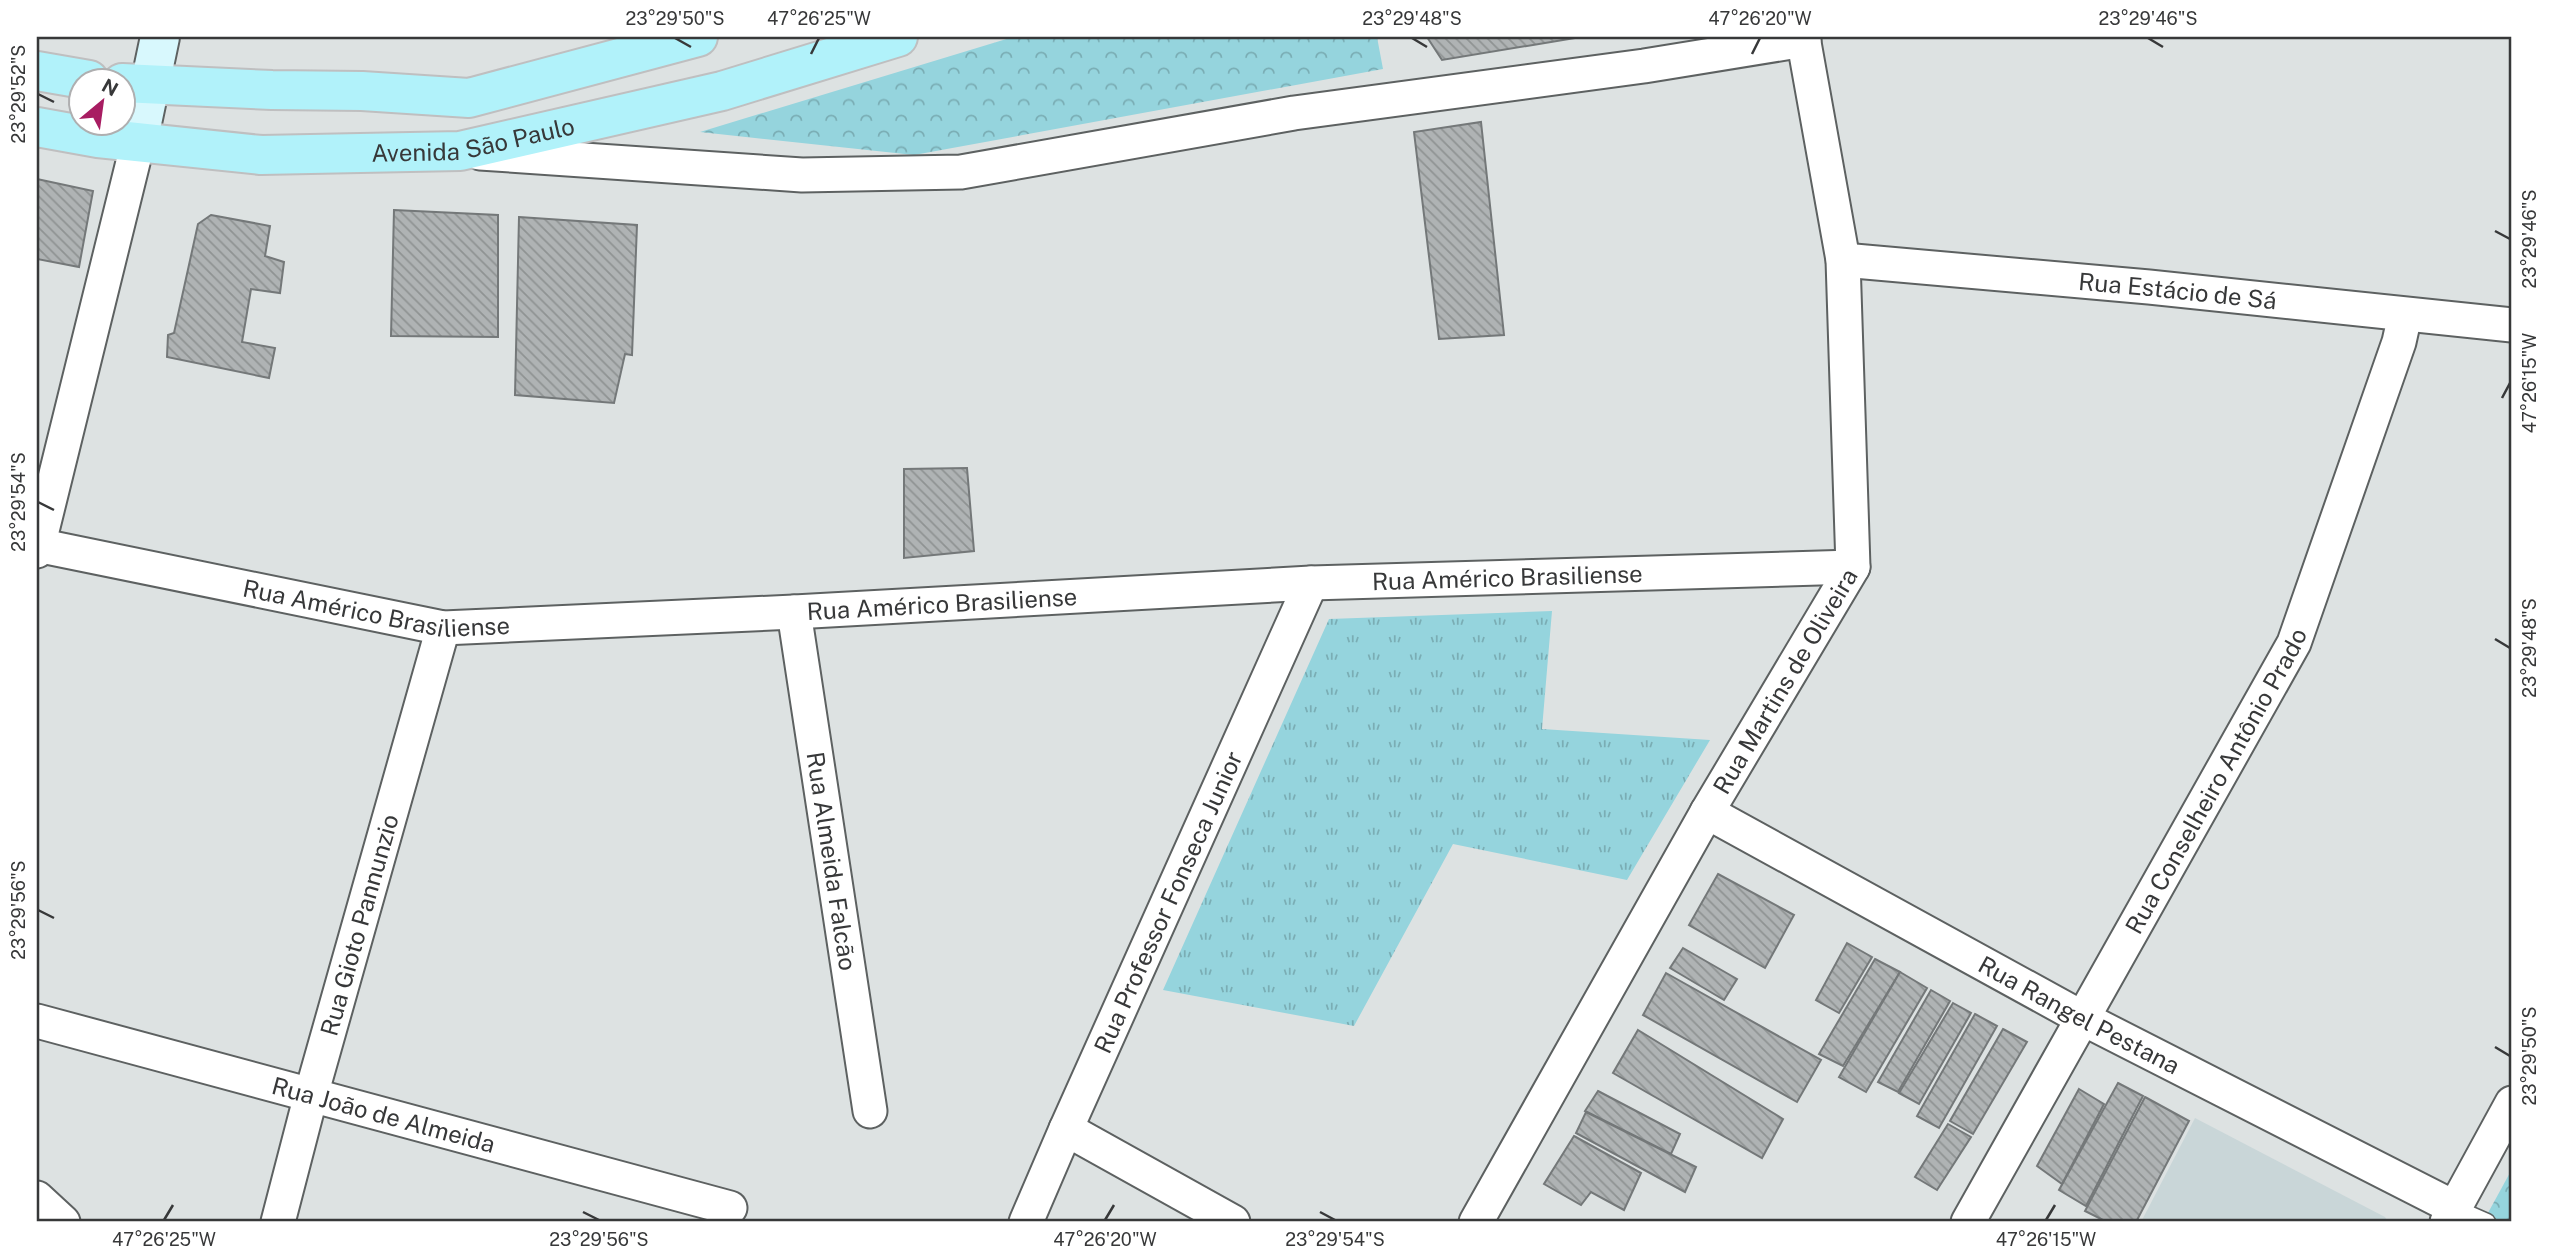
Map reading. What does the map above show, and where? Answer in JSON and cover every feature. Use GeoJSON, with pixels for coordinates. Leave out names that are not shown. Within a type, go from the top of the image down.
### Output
{"type":"FeatureCollection","features":[{"type":"Feature","properties":{"kind":"main road"},"geometry":{"type":"LineString","coordinates":[[138,142],[137,84],[160,37]]}},
{"type":"Feature","properties":{"kind":"main road","name":"Avenida São Paulo"},"geometry":{"type":"LineString","coordinates":[[137,84],[362,91],[469,98],[698,37]]}},
{"type":"Feature","properties":{"kind":"main road","name":"Avenida São Paulo"},"geometry":{"type":"LineString","coordinates":[[37,127],[98,138],[261,155],[460,151],[722,92],[898,37]]}},
{"type":"Feature","properties":{"kind":"main road"},"geometry":{"type":"LineString","coordinates":[[37,71],[66,76]]}},
{"type":"Feature","properties":{"kind":"street"},"geometry":{"type":"LineString","coordinates":[[460,151],[802,175],[961,173],[1294,113],[1644,66],[1803,38]]}},
{"type":"Feature","properties":{"kind":"street","name":"Rua Martins de Oliveira"},"geometry":{"type":"LineString","coordinates":[[1476,1222],[1707,812],[1853,567],[1843,260],[1803,38]]}},
{"type":"Feature","properties":{"kind":"street"},"geometry":{"type":"LineString","coordinates":[[37,547],[138,142]]}},
{"type":"Feature","properties":{"kind":"street","name":"Rua Estácio de Sá"},"geometry":{"type":"LineString","coordinates":[[1843,260],[2149,287],[2512,325]]}},
{"type":"Feature","properties":{"kind":"street","name":"Rua Conselheiro Antônio Prado"},"geometry":{"type":"LineString","coordinates":[[1968,1222],[2294,643],[2399,342],[2405,314]]}},
{"type":"Feature","properties":{"kind":"street","name":"Rua Américo Brasiliense"},"geometry":{"type":"LineString","coordinates":[[37,547],[443,628],[794,612],[1311,583],[1853,567]]}},
{"type":"Feature","properties":{"kind":"street","name":"Rua Professor Fonseca Junior"},"geometry":{"type":"LineString","coordinates":[[1026,1222],[1311,583]]}},
{"type":"Feature","properties":{"kind":"street","name":"Rua Almeida Falcão"},"geometry":{"type":"LineString","coordinates":[[794,612],[870,1111]]}},
{"type":"Feature","properties":{"kind":"street","name":"Rua Gioto Pannunzio"},"geometry":{"type":"LineString","coordinates":[[278,1222],[311,1095],[443,628]]}},
{"type":"Feature","properties":{"kind":"street","name":"Rua Rangel Pestana"},"geometry":{"type":"LineString","coordinates":[[1707,812],[2084,1019],[2451,1215]]}},
{"type":"Feature","properties":{"kind":"street","name":"Rua João de Almeida"},"geometry":{"type":"LineString","coordinates":[[37,1021],[730,1208]]}},
{"type":"Feature","properties":{"kind":"street"},"geometry":{"type":"LineString","coordinates":[[2451,1215],[2512,1103]]}},
{"type":"Feature","properties":{"kind":"street"},"geometry":{"type":"LineString","coordinates":[[1066,1129],[1233,1222]]}},
{"type":"Feature","properties":{"kind":"street"},"geometry":{"type":"LineString","coordinates":[[37,1198],[63,1222]]}},
{"type":"Feature","properties":{"kind":"lane"},"geometry":{"type":"LineString","coordinates":[[2451,1215],[2487,1222]]}},
{"type":"Feature","properties":{"kind":"shaded area"},"geometry":{"type":"Polygon","coordinates":[[[2195,1118],[2385,1217],[2388,1222],[2141,1222],[2195,1118]]]}},
{"type":"Feature","properties":{"kind":"green space"},"geometry":{"type":"Polygon","coordinates":[[[1013,37],[1377,37],[1383,69],[914,155],[700,132],[1013,37]]]}},
{"type":"Feature","properties":{"kind":"green space"},"geometry":{"type":"Polygon","coordinates":[[[1552,611],[1542,729],[1710,740],[1627,880],[1453,844],[1354,1026],[1163,990],[1329,619],[1552,611]]]}},
{"type":"Feature","properties":{"kind":"green space"},"geometry":{"type":"Polygon","coordinates":[[[2512,1169],[2512,1222],[2483,1222],[2512,1169]]]}},
{"type":"Feature","properties":{"kind":"building"},"geometry":{"type":"Polygon","coordinates":[[[1427,37],[1581,37],[1442,60],[1427,37]]]}},
{"type":"Feature","properties":{"kind":"building"},"geometry":{"type":"Polygon","coordinates":[[[1481,122],[1504,335],[1439,339],[1414,132],[1481,122]]]}},
{"type":"Feature","properties":{"kind":"building"},"geometry":{"type":"Polygon","coordinates":[[[37,179],[93,191],[79,267],[37,259],[37,179]]]}},
{"type":"Feature","properties":{"kind":"building"},"geometry":{"type":"Polygon","coordinates":[[[394,210],[498,215],[498,337],[391,336],[394,210]]]}},
{"type":"Feature","properties":{"kind":"building"},"geometry":{"type":"Polygon","coordinates":[[[211,215],[270,226],[265,256],[284,262],[280,293],[251,289],[242,342],[275,348],[269,378],[167,357],[168,335],[174,333],[198,224],[211,215]]]}},
{"type":"Feature","properties":{"kind":"building"},"geometry":{"type":"Polygon","coordinates":[[[519,217],[637,225],[632,355],[625,354],[614,403],[515,395],[519,217]]]}},
{"type":"Feature","properties":{"kind":"building"},"geometry":{"type":"Polygon","coordinates":[[[967,468],[974,551],[904,558],[904,469],[967,468]]]}},
{"type":"Feature","properties":{"kind":"building"},"geometry":{"type":"Polygon","coordinates":[[[1718,874],[1794,915],[1765,968],[1689,925],[1718,874]]]}},
{"type":"Feature","properties":{"kind":"building"},"geometry":{"type":"Polygon","coordinates":[[[1847,943],[1872,957],[1839,1013],[1816,1000],[1847,943]]]}},
{"type":"Feature","properties":{"kind":"building"},"geometry":{"type":"Polygon","coordinates":[[[1683,948],[1737,979],[1724,1000],[1670,968],[1683,948]]]}},
{"type":"Feature","properties":{"kind":"building"},"geometry":{"type":"Polygon","coordinates":[[[1875,959],[1900,972],[1843,1066],[1819,1054],[1875,959]]]}},
{"type":"Feature","properties":{"kind":"building"},"geometry":{"type":"Polygon","coordinates":[[[1900,972],[1927,988],[1866,1092],[1839,1077],[1900,972]]]}},
{"type":"Feature","properties":{"kind":"building"},"geometry":{"type":"Polygon","coordinates":[[[1666,973],[1821,1060],[1797,1102],[1643,1015],[1666,973]]]}},
{"type":"Feature","properties":{"kind":"building"},"geometry":{"type":"Polygon","coordinates":[[[1931,990],[1950,1001],[1898,1092],[1878,1082],[1931,990]]]}},
{"type":"Feature","properties":{"kind":"building"},"geometry":{"type":"Polygon","coordinates":[[[1953,1003],[1971,1013],[1919,1104],[1899,1093],[1953,1003]]]}},
{"type":"Feature","properties":{"kind":"building"},"geometry":{"type":"Polygon","coordinates":[[[1975,1014],[1997,1026],[1939,1128],[1917,1116],[1975,1014]]]}},
{"type":"Feature","properties":{"kind":"building"},"geometry":{"type":"Polygon","coordinates":[[[2003,1029],[2027,1042],[1973,1134],[1950,1121],[2003,1029]]]}},
{"type":"Feature","properties":{"kind":"building"},"geometry":{"type":"Polygon","coordinates":[[[1638,1030],[1783,1119],[1762,1158],[1613,1073],[1638,1030]]]}},
{"type":"Feature","properties":{"kind":"building"},"geometry":{"type":"Polygon","coordinates":[[[2118,1083],[2143,1096],[2086,1206],[2059,1190],[2118,1083]]]}},
{"type":"Feature","properties":{"kind":"building"},"geometry":{"type":"Polygon","coordinates":[[[2079,1089],[2104,1104],[2062,1184],[2037,1166],[2079,1089]]]}},
{"type":"Feature","properties":{"kind":"building"},"geometry":{"type":"Polygon","coordinates":[[[1598,1091],[1680,1134],[1671,1154],[1585,1111],[1598,1091]]]}},
{"type":"Feature","properties":{"kind":"building"},"geometry":{"type":"Polygon","coordinates":[[[2145,1097],[2189,1121],[2136,1222],[2107,1222],[2085,1211],[2145,1097]]]}},
{"type":"Feature","properties":{"kind":"building"},"geometry":{"type":"Polygon","coordinates":[[[1586,1112],[1696,1167],[1685,1192],[1576,1133],[1586,1112]]]}},
{"type":"Feature","properties":{"kind":"building"},"geometry":{"type":"Polygon","coordinates":[[[1948,1124],[1971,1137],[1937,1190],[1915,1177],[1948,1124]]]}},
{"type":"Feature","properties":{"kind":"building"},"geometry":{"type":"Polygon","coordinates":[[[1574,1136],[1641,1173],[1624,1210],[1591,1192],[1581,1205],[1544,1184],[1574,1136]]]}}]}
